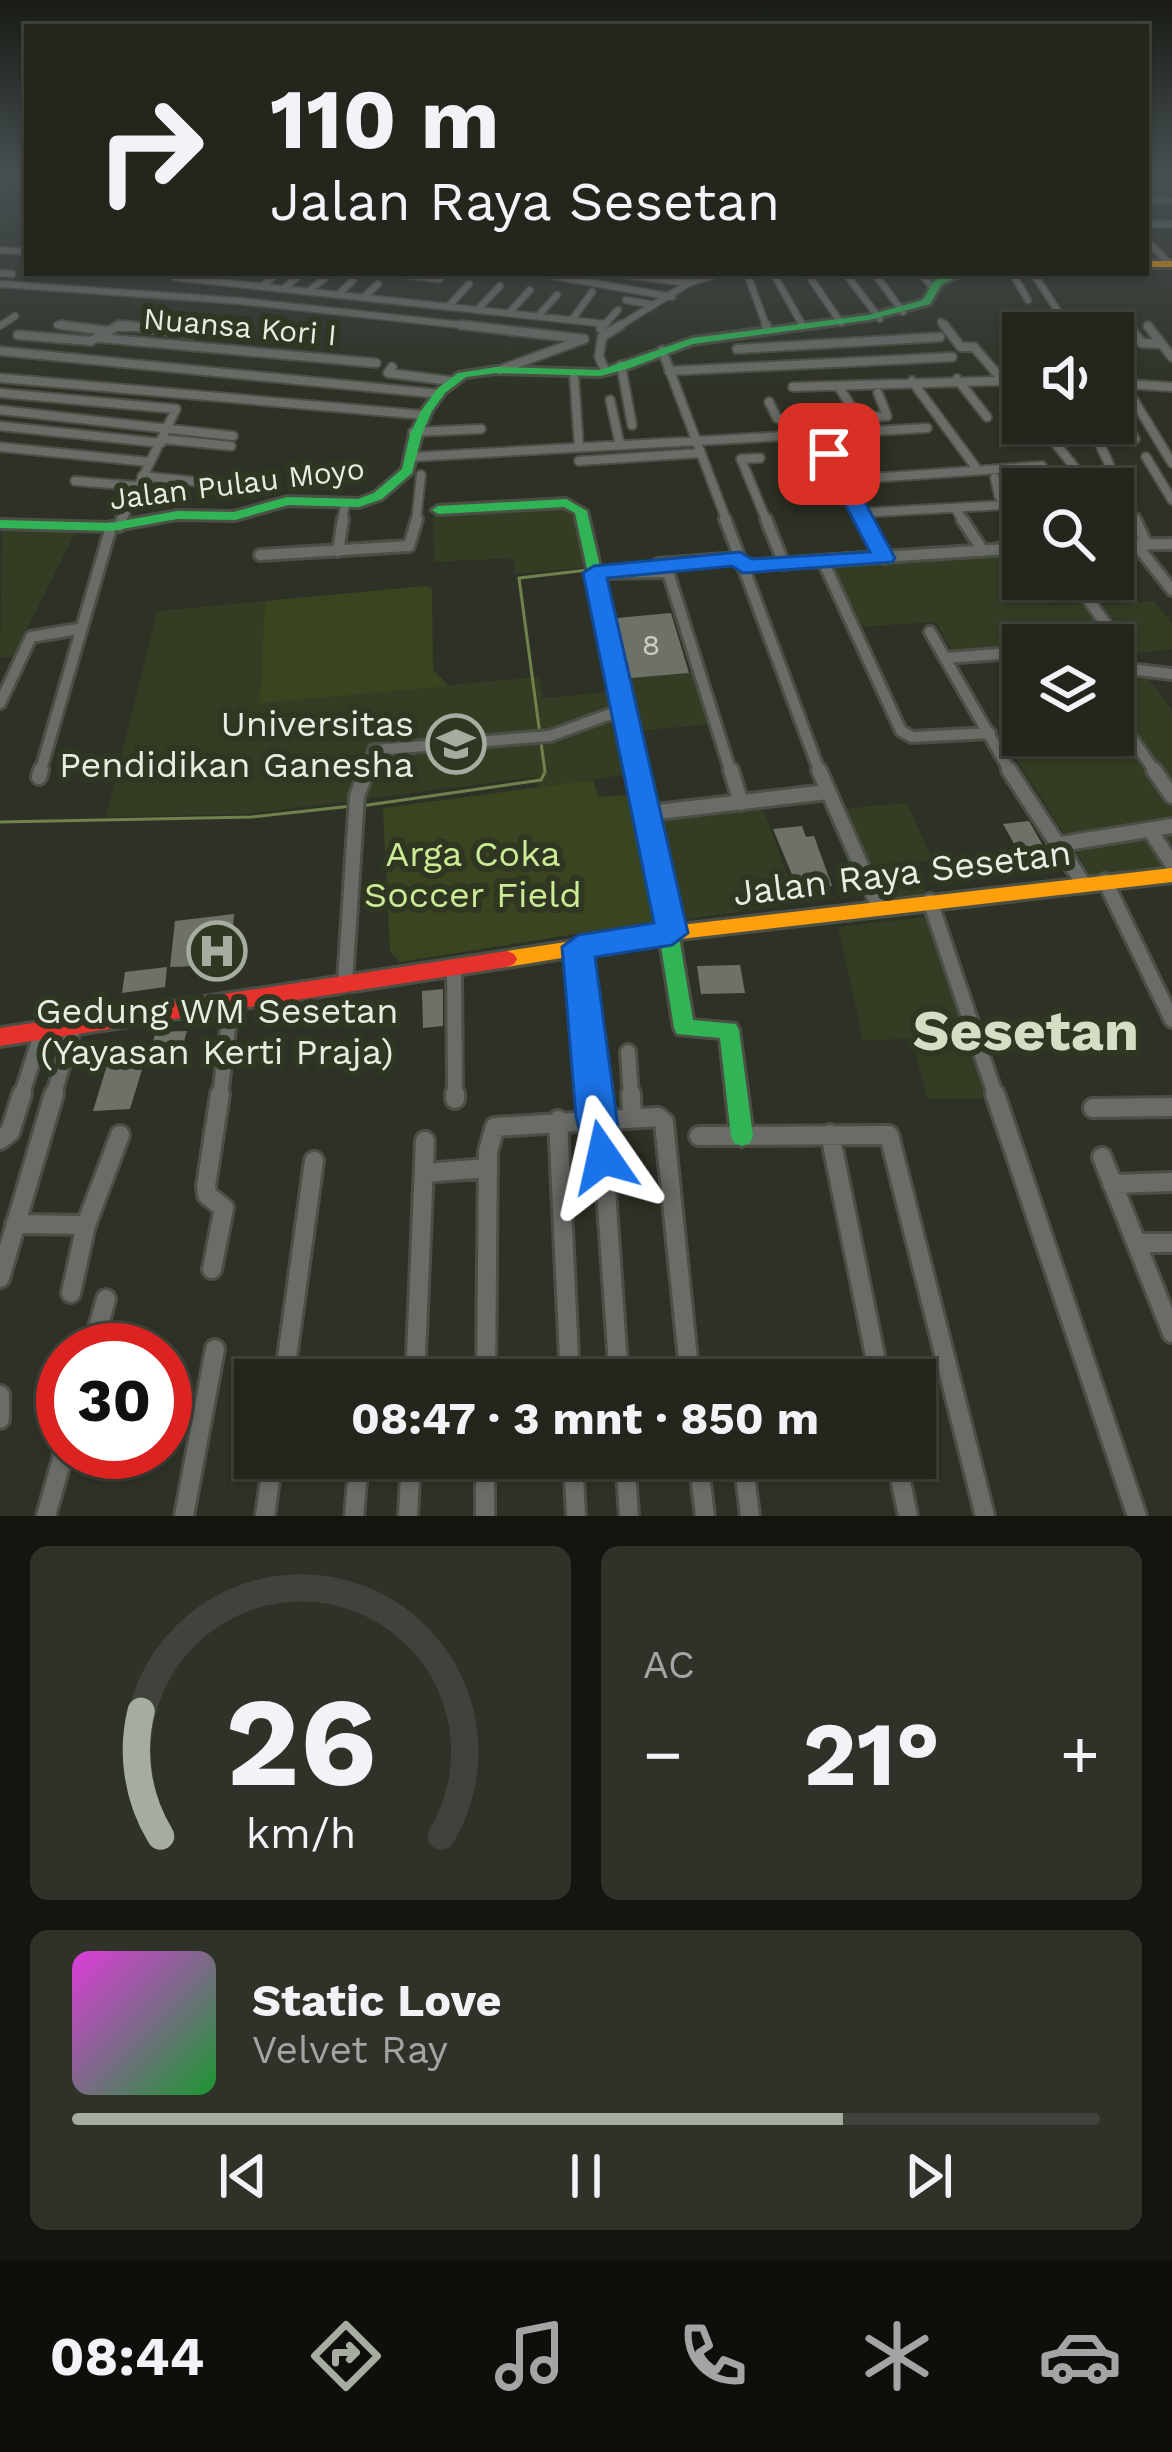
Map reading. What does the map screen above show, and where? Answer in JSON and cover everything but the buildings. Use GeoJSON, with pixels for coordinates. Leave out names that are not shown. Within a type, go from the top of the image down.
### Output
{"type":"FeatureCollection","features":[{"type":"Feature","properties":{"kind":"street"},"geometry":{"type":"LineString","coordinates":[[0,272],[14,274],[1,285]]}},
{"type":"Feature","properties":{"kind":"street"},"geometry":{"type":"LineString","coordinates":[[149,294],[178,276]]}},
{"type":"Feature","properties":{"kind":"street"},"geometry":{"type":"LineString","coordinates":[[220,284],[228,276]]}},
{"type":"Feature","properties":{"kind":"street"},"geometry":{"type":"LineString","coordinates":[[241,286],[252,276]]}},
{"type":"Feature","properties":{"kind":"street"},"geometry":{"type":"LineString","coordinates":[[262,290],[275,276]]}},
{"type":"Feature","properties":{"kind":"street"},"geometry":{"type":"LineString","coordinates":[[284,291],[299,276]]}},
{"type":"Feature","properties":{"kind":"street"},"geometry":{"type":"LineString","coordinates":[[311,295],[328,276]]}},
{"type":"Feature","properties":{"kind":"street"},"geometry":{"type":"LineString","coordinates":[[413,276],[440,279],[418,304]]}},
{"type":"Feature","properties":{"kind":"street"},"geometry":{"type":"LineString","coordinates":[[543,276],[561,287],[677,295]]}},
{"type":"Feature","properties":{"kind":"street"},"geometry":{"type":"LineString","coordinates":[[632,276],[689,283],[713,276]]}},
{"type":"Feature","properties":{"kind":"street"},"geometry":{"type":"LineString","coordinates":[[775,276],[803,326]]}},
{"type":"Feature","properties":{"kind":"street"},"geometry":{"type":"LineString","coordinates":[[809,276],[841,323]]}},
{"type":"Feature","properties":{"kind":"street"},"geometry":{"type":"LineString","coordinates":[[847,276],[880,319]]}},
{"type":"Feature","properties":{"kind":"street"},"geometry":{"type":"LineString","coordinates":[[876,276],[903,312]]}},
{"type":"Feature","properties":{"kind":"street"},"geometry":{"type":"LineString","coordinates":[[1014,276],[1028,300]]}},
{"type":"Feature","properties":{"kind":"street"},"geometry":{"type":"LineString","coordinates":[[1036,276],[1059,312]]}},
{"type":"Feature","properties":{"kind":"street"},"geometry":{"type":"LineString","coordinates":[[174,278],[606,324]]}},
{"type":"Feature","properties":{"kind":"street"},"geometry":{"type":"LineString","coordinates":[[737,349],[803,326],[880,319],[903,312],[927,302],[944,278]]}},
{"type":"Feature","properties":{"kind":"street"},"geometry":{"type":"LineString","coordinates":[[749,279],[775,335]]}},
{"type":"Feature","properties":{"kind":"street"},"geometry":{"type":"LineString","coordinates":[[338,295],[352,280]]}},
{"type":"Feature","properties":{"kind":"street"},"geometry":{"type":"LineString","coordinates":[[632,425],[599,341],[689,283]]}},
{"type":"Feature","properties":{"kind":"street"},"geometry":{"type":"LineString","coordinates":[[362,298],[378,284]]}},
{"type":"Feature","properties":{"kind":"street"},"geometry":{"type":"LineString","coordinates":[[448,307],[470,284]]}},
{"type":"Feature","properties":{"kind":"street"},"geometry":{"type":"LineString","coordinates":[[623,284],[677,295]]}},
{"type":"Feature","properties":{"kind":"street"},"geometry":{"type":"LineString","coordinates":[[1,285],[149,294],[584,340]]}},
{"type":"Feature","properties":{"kind":"street"},"geometry":{"type":"LineString","coordinates":[[477,310],[500,286]]}},
{"type":"Feature","properties":{"kind":"street"},"geometry":{"type":"LineString","coordinates":[[538,316],[561,287]]}},
{"type":"Feature","properties":{"kind":"street"},"geometry":{"type":"LineString","coordinates":[[509,313],[530,290]]}},
{"type":"Feature","properties":{"kind":"street"},"geometry":{"type":"LineString","coordinates":[[572,320],[592,292]]}},
{"type":"Feature","properties":{"kind":"street"},"geometry":{"type":"LineString","coordinates":[[626,301],[655,305]]}},
{"type":"Feature","properties":{"kind":"street"},"geometry":{"type":"LineString","coordinates":[[0,351],[218,374],[445,387],[584,340],[618,310]]}},
{"type":"Feature","properties":{"kind":"street"},"geometry":{"type":"LineString","coordinates":[[0,326],[15,316]]}},
{"type":"Feature","properties":{"kind":"street"},"geometry":{"type":"LineString","coordinates":[[941,322],[962,346],[974,346],[1002,378]]}},
{"type":"Feature","properties":{"kind":"street"},"geometry":{"type":"LineString","coordinates":[[57,325],[109,331]]}},
{"type":"Feature","properties":{"kind":"street"},"geometry":{"type":"LineString","coordinates":[[100,338],[120,326],[192,334],[180,345]]}},
{"type":"Feature","properties":{"kind":"street"},"geometry":{"type":"LineString","coordinates":[[1148,326],[1172,357]]}},
{"type":"Feature","properties":{"kind":"street"},"geometry":{"type":"LineString","coordinates":[[1134,333],[1142,343],[1162,344]]}},
{"type":"Feature","properties":{"kind":"street","name":"Nuansa Kori I"},"geometry":{"type":"LineString","coordinates":[[18,335],[376,363]]}},
{"type":"Feature","properties":{"kind":"street"},"geometry":{"type":"LineString","coordinates":[[500,370],[574,376],[662,350],[775,335],[940,338]]}},
{"type":"Feature","properties":{"kind":"street"},"geometry":{"type":"LineString","coordinates":[[662,350],[827,792],[879,907]]}},
{"type":"Feature","properties":{"kind":"street"},"geometry":{"type":"LineString","coordinates":[[218,374],[241,351]]}},
{"type":"Feature","properties":{"kind":"street"},"geometry":{"type":"LineString","coordinates":[[669,371],[952,357]]}},
{"type":"Feature","properties":{"kind":"street"},"geometry":{"type":"LineString","coordinates":[[392,367],[388,373],[445,387]]}},
{"type":"Feature","properties":{"kind":"street"},"geometry":{"type":"LineString","coordinates":[[574,376],[579,447]]}},
{"type":"Feature","properties":{"kind":"street"},"geometry":{"type":"LineString","coordinates":[[0,378],[424,415]]}},
{"type":"Feature","properties":{"kind":"street"},"geometry":{"type":"LineString","coordinates":[[957,379],[987,417]]}},
{"type":"Feature","properties":{"kind":"street"},"geometry":{"type":"LineString","coordinates":[[912,381],[977,469]]}},
{"type":"Feature","properties":{"kind":"street"},"geometry":{"type":"LineString","coordinates":[[793,387],[1002,381]]}},
{"type":"Feature","properties":{"kind":"street"},"geometry":{"type":"LineString","coordinates":[[1134,385],[1169,387],[1172,397]]}},
{"type":"Feature","properties":{"kind":"street","name":"Jalan Pulau Moyo"},"geometry":{"type":"LineString","coordinates":[[0,524],[118,524],[177,515],[235,516],[287,500],[369,501],[408,470],[413,432],[445,387]]}},
{"type":"Feature","properties":{"kind":"street"},"geometry":{"type":"LineString","coordinates":[[840,389],[859,418]]}},
{"type":"Feature","properties":{"kind":"street"},"geometry":{"type":"LineString","coordinates":[[0,393],[175,409],[118,524],[78,629],[39,777]]}},
{"type":"Feature","properties":{"kind":"street"},"geometry":{"type":"LineString","coordinates":[[769,402],[779,420],[889,415],[878,393]]}},
{"type":"Feature","properties":{"kind":"street"},"geometry":{"type":"LineString","coordinates":[[610,400],[620,445]]}},
{"type":"Feature","properties":{"kind":"street"},"geometry":{"type":"LineString","coordinates":[[1134,400],[1172,463]]}},
{"type":"Feature","properties":{"kind":"street"},"geometry":{"type":"LineString","coordinates":[[0,410],[163,437]]}},
{"type":"Feature","properties":{"kind":"street"},"geometry":{"type":"LineString","coordinates":[[813,422],[882,554]]}},
{"type":"Feature","properties":{"kind":"street"},"geometry":{"type":"LineString","coordinates":[[0,426],[232,441]]}},
{"type":"Feature","properties":{"kind":"street"},"geometry":{"type":"LineString","coordinates":[[412,457],[927,428]]}},
{"type":"Feature","properties":{"kind":"street"},"geometry":{"type":"LineString","coordinates":[[413,432],[481,429]]}},
{"type":"Feature","properties":{"kind":"street"},"geometry":{"type":"LineString","coordinates":[[1056,444],[1075,468]]}},
{"type":"Feature","properties":{"kind":"street"},"geometry":{"type":"LineString","coordinates":[[1098,444],[1137,543]]}},
{"type":"Feature","properties":{"kind":"street"},"geometry":{"type":"LineString","coordinates":[[0,447],[149,463]]}},
{"type":"Feature","properties":{"kind":"street"},"geometry":{"type":"LineString","coordinates":[[579,461],[700,453]]}},
{"type":"Feature","properties":{"kind":"street"},"geometry":{"type":"LineString","coordinates":[[787,457],[829,454]]}},
{"type":"Feature","properties":{"kind":"street"},"geometry":{"type":"LineString","coordinates":[[1146,457],[1172,500]]}},
{"type":"Feature","properties":{"kind":"street"},"geometry":{"type":"LineString","coordinates":[[760,458],[741,459],[783,560]]}},
{"type":"Feature","properties":{"kind":"street"},"geometry":{"type":"LineString","coordinates":[[842,479],[1042,466]]}},
{"type":"Feature","properties":{"kind":"street"},"geometry":{"type":"LineString","coordinates":[[189,481],[198,470]]}},
{"type":"Feature","properties":{"kind":"street"},"geometry":{"type":"LineString","coordinates":[[260,555],[414,543],[421,475]]}},
{"type":"Feature","properties":{"kind":"street"},"geometry":{"type":"LineString","coordinates":[[858,513],[955,508],[1002,500],[995,478]]}},
{"type":"Feature","properties":{"kind":"street"},"geometry":{"type":"LineString","coordinates":[[75,481],[137,486],[189,481],[257,488]]}},
{"type":"Feature","properties":{"kind":"street"},"geometry":{"type":"LineString","coordinates":[[137,486],[186,500]]}},
{"type":"Feature","properties":{"kind":"street"},"geometry":{"type":"LineString","coordinates":[[338,551],[344,504]]}},
{"type":"Feature","properties":{"kind":"street"},"geometry":{"type":"LineString","coordinates":[[438,510],[570,504],[581,511],[649,812],[685,1029],[729,1032],[742,1136]]}},
{"type":"Feature","properties":{"kind":"street"},"geometry":{"type":"LineString","coordinates":[[955,508],[980,548]]}},
{"type":"Feature","properties":{"kind":"street"},"geometry":{"type":"LineString","coordinates":[[1134,539],[1172,590]]}},
{"type":"Feature","properties":{"kind":"street"},"geometry":{"type":"LineString","coordinates":[[1134,543],[1172,545]]}},
{"type":"Feature","properties":{"kind":"street"},"geometry":{"type":"LineString","coordinates":[[594,570],[1002,548]]}},
{"type":"Feature","properties":{"kind":"street"},"geometry":{"type":"LineString","coordinates":[[823,561],[901,731],[912,737],[990,733]]}},
{"type":"Feature","properties":{"kind":"street"},"geometry":{"type":"LineString","coordinates":[[649,566],[668,572],[741,802]]}},
{"type":"Feature","properties":{"kind":"street"},"geometry":{"type":"LineString","coordinates":[[1091,600],[1110,624]]}},
{"type":"Feature","properties":{"kind":"street"},"geometry":{"type":"LineString","coordinates":[[0,703],[31,637],[78,629]]}},
{"type":"Feature","properties":{"kind":"street"},"geometry":{"type":"LineString","coordinates":[[931,632],[1055,844],[1083,883]]}},
{"type":"Feature","properties":{"kind":"street"},"geometry":{"type":"LineString","coordinates":[[947,658],[1002,654]]}},
{"type":"Feature","properties":{"kind":"street"},"geometry":{"type":"LineString","coordinates":[[1134,670],[1172,674]]}},
{"type":"Feature","properties":{"kind":"street"},"geometry":{"type":"LineString","coordinates":[[345,983],[357,796],[374,750],[550,736],[624,709]]}},
{"type":"Feature","properties":{"kind":"street"},"geometry":{"type":"LineString","coordinates":[[1134,741],[1172,796]]}},
{"type":"Feature","properties":{"kind":"street"},"geometry":{"type":"LineString","coordinates":[[649,812],[827,792]]}},
{"type":"Feature","properties":{"kind":"street"},"geometry":{"type":"LineString","coordinates":[[1055,844],[1172,826]]}},
{"type":"Feature","properties":{"kind":"street"},"geometry":{"type":"LineString","coordinates":[[1150,830],[1172,865]]}},
{"type":"Feature","properties":{"kind":"street","name":"Jalan Raya Sesetan"},"geometry":{"type":"LineString","coordinates":[[0,1037],[672,933],[1172,874]]}},
{"type":"Feature","properties":{"kind":"street"},"geometry":{"type":"LineString","coordinates":[[1105,881],[1172,1020]]}},
{"type":"Feature","properties":{"kind":"street"},"geometry":{"type":"LineString","coordinates":[[930,901],[1137,1516]]}},
{"type":"Feature","properties":{"kind":"street"},"geometry":{"type":"LineString","coordinates":[[578,947],[618,1359]]}},
{"type":"Feature","properties":{"kind":"street"},"geometry":{"type":"LineString","coordinates":[[454,966],[455,1099]]}},
{"type":"Feature","properties":{"kind":"street"},"geometry":{"type":"LineString","coordinates":[[212,1269],[224,1208],[207,1196],[206,1186],[231,1003]]}},
{"type":"Feature","properties":{"kind":"street"},"geometry":{"type":"LineString","coordinates":[[0,1278],[74,1026]]}},
{"type":"Feature","properties":{"kind":"street"},"geometry":{"type":"LineString","coordinates":[[0,1140],[10,1132],[42,1031]]}},
{"type":"Feature","properties":{"kind":"street"},"geometry":{"type":"LineString","coordinates":[[628,1052],[632,1116]]}},
{"type":"Feature","properties":{"kind":"street"},"geometry":{"type":"LineString","coordinates":[[1094,1108],[1172,1107]]}},
{"type":"Feature","properties":{"kind":"street"},"geometry":{"type":"LineString","coordinates":[[486,1359],[487,1168],[495,1127],[632,1116],[658,1117],[664,1122],[688,1359]]}},
{"type":"Feature","properties":{"kind":"street"},"geometry":{"type":"LineString","coordinates":[[558,1120],[569,1359]]}},
{"type":"Feature","properties":{"kind":"street"},"geometry":{"type":"LineString","coordinates":[[699,1136],[886,1133],[891,1139],[985,1516]]}},
{"type":"Feature","properties":{"kind":"street"},"geometry":{"type":"LineString","coordinates":[[830,1134],[876,1359]]}},
{"type":"Feature","properties":{"kind":"street"},"geometry":{"type":"LineString","coordinates":[[71,1293],[86,1226],[120,1136]]}},
{"type":"Feature","properties":{"kind":"street"},"geometry":{"type":"LineString","coordinates":[[416,1359],[424,1141]]}},
{"type":"Feature","properties":{"kind":"street"},"geometry":{"type":"LineString","coordinates":[[1102,1157],[1172,1333]]}},
{"type":"Feature","properties":{"kind":"street"},"geometry":{"type":"LineString","coordinates":[[287,1359],[314,1161]]}},
{"type":"Feature","properties":{"kind":"street"},"geometry":{"type":"LineString","coordinates":[[426,1173],[487,1168]]}},
{"type":"Feature","properties":{"kind":"street"},"geometry":{"type":"LineString","coordinates":[[1112,1184],[1172,1182]]}},
{"type":"Feature","properties":{"kind":"street"},"geometry":{"type":"LineString","coordinates":[[15,1224],[86,1226]]}},
{"type":"Feature","properties":{"kind":"street"},"geometry":{"type":"LineString","coordinates":[[1137,1244],[1172,1243]]}},
{"type":"Feature","properties":{"kind":"street"},"geometry":{"type":"LineString","coordinates":[[99,1323],[106,1299]]}},
{"type":"Feature","properties":{"kind":"street"},"geometry":{"type":"LineString","coordinates":[[184,1516],[215,1349]]}},
{"type":"Feature","properties":{"kind":"street"},"geometry":{"type":"LineString","coordinates":[[0,1395],[0,1419]]}},
{"type":"Feature","properties":{"kind":"street"},"geometry":{"type":"LineString","coordinates":[[46,1516],[56,1479]]}},
{"type":"Feature","properties":{"kind":"street"},"geometry":{"type":"LineString","coordinates":[[265,1516],[270,1479]]}},
{"type":"Feature","properties":{"kind":"street"},"geometry":{"type":"LineString","coordinates":[[354,1516],[357,1479]]}},
{"type":"Feature","properties":{"kind":"street"},"geometry":{"type":"LineString","coordinates":[[408,1516],[410,1479]]}},
{"type":"Feature","properties":{"kind":"street"},"geometry":{"type":"LineString","coordinates":[[485,1479],[485,1516]]}},
{"type":"Feature","properties":{"kind":"street"},"geometry":{"type":"LineString","coordinates":[[574,1479],[576,1516]]}},
{"type":"Feature","properties":{"kind":"street"},"geometry":{"type":"LineString","coordinates":[[626,1479],[629,1516]]}},
{"type":"Feature","properties":{"kind":"street"},"geometry":{"type":"LineString","coordinates":[[701,1479],[705,1516]]}},
{"type":"Feature","properties":{"kind":"street"},"geometry":{"type":"LineString","coordinates":[[746,1479],[750,1516]]}},
{"type":"Feature","properties":{"kind":"street"},"geometry":{"type":"LineString","coordinates":[[900,1479],[908,1516]]}},
{"type":"Feature","properties":{"kind":"shaded area"},"geometry":{"type":"Polygon","coordinates":[[[573,508],[590,567],[515,574],[513,558],[434,562],[433,516],[573,508]]]}},
{"type":"Feature","properties":{"kind":"shaded area"},"geometry":{"type":"Polygon","coordinates":[[[77,529],[13,657],[0,657],[2,531],[77,529]]]}},
{"type":"Feature","properties":{"kind":"shaded area"},"geometry":{"type":"Polygon","coordinates":[[[1002,552],[1002,600],[1087,603],[1102,624],[1002,624],[1002,649],[954,654],[936,622],[858,627],[829,563],[1002,552]]]}},
{"type":"Feature","properties":{"kind":"shaded area"},"geometry":{"type":"Polygon","coordinates":[[[265,601],[261,702],[539,677],[543,698],[612,692],[631,774],[538,788],[535,777],[249,814],[106,817],[157,611],[265,601]]]}},
{"type":"Feature","properties":{"kind":"shaded area"},"geometry":{"type":"Polygon","coordinates":[[[1154,601],[1172,623],[1172,649],[1134,654],[1134,624],[1117,624],[1102,605],[1154,601]]]}},
{"type":"Feature","properties":{"kind":"shaded area"},"geometry":{"type":"Polygon","coordinates":[[[695,672],[713,724],[636,731],[623,679],[695,672]]]}},
{"type":"Feature","properties":{"kind":"shaded area"},"geometry":{"type":"Polygon","coordinates":[[[1148,678],[1172,710],[1172,865],[1091,876],[1014,756],[1134,756],[1134,680],[1148,678]]]}},
{"type":"Feature","properties":{"kind":"shaded area"},"geometry":{"type":"Polygon","coordinates":[[[761,803],[798,904],[685,919],[656,815],[761,803]]]}},
{"type":"Feature","properties":{"kind":"shaded area"},"geometry":{"type":"Polygon","coordinates":[[[907,803],[932,860],[912,863],[928,896],[889,899],[881,896],[841,809],[907,803]]]}},
{"type":"Feature","properties":{"kind":"shaded area"},"geometry":{"type":"Polygon","coordinates":[[[933,916],[993,1099],[928,1099],[911,1039],[863,1040],[838,927],[933,916]]]}},
{"type":"Feature","properties":{"kind":"green space"},"geometry":{"type":"Polygon","coordinates":[[[432,589],[433,670],[449,686],[260,703],[265,601],[432,589]]]}},
{"type":"Feature","properties":{"kind":"green space","name":"Arga Coka Soccer Field"},"geometry":{"type":"Polygon","coordinates":[[[593,780],[598,797],[627,795],[663,920],[400,962],[390,952],[383,808],[593,780]]]}},
{"type":"Feature","properties":{"kind":"waterway"},"geometry":{"type":"LineString","coordinates":[[981,545],[1002,542]]}},
{"type":"Feature","properties":{"kind":"waterway"},"geometry":{"type":"LineString","coordinates":[[885,551],[972,546]]}},
{"type":"Feature","properties":{"kind":"waterway"},"geometry":{"type":"LineString","coordinates":[[748,560],[876,551]]}},
{"type":"Feature","properties":{"kind":"waterway"},"geometry":{"type":"LineString","coordinates":[[628,567],[654,565]]}},
{"type":"Feature","properties":{"kind":"waterway"},"geometry":{"type":"LineString","coordinates":[[361,806],[541,780],[545,772],[519,578],[588,570]]}},
{"type":"Feature","properties":{"kind":"waterway"},"geometry":{"type":"LineString","coordinates":[[0,822],[252,817],[352,806]]}},
{"type":"Feature","properties":{"kind":"traffic: fast"},"geometry":{"type":"LineString","coordinates":[[0,524],[111,527],[177,515],[235,516],[287,501],[359,503],[378,496],[408,470],[427,411],[442,390],[462,375],[496,370],[600,373],[692,341],[898,311],[927,302],[937,283],[954,276]]}},
{"type":"Feature","properties":{"kind":"traffic: fast"},"geometry":{"type":"LineString","coordinates":[[438,510],[566,503],[581,511],[649,813],[684,1028],[729,1030],[742,1136]]}},
{"type":"Feature","properties":{"kind":"traffic: slow"},"geometry":{"type":"LineString","coordinates":[[1149,264],[1172,264]]}},
{"type":"Feature","properties":{"kind":"traffic: slow"},"geometry":{"type":"LineString","coordinates":[[507,959],[672,933],[1172,875]]}},
{"type":"Feature","properties":{"kind":"traffic: jam"},"geometry":{"type":"LineString","coordinates":[[0,1037],[507,959]]}},
{"type":"Feature","properties":{"kind":"place","name":"Universitas Pendidikan Ganesha"},"geometry":{"type":"Point","coordinates":[456,744]}},
{"type":"Feature","properties":{"kind":"place","name":"Gedung WM Sesetan (Yayasan Kerti Praja)"},"geometry":{"type":"Point","coordinates":[217,951]}},
{"type":"Feature","properties":{"kind":"district","name":"Sesetan"},"geometry":{"type":"Point","coordinates":[1026,1030]}},
{"type":"Feature","properties":{"kind":"route"},"geometry":{"type":"LineString","coordinates":[[603,1157],[601,1117],[594,1117],[578,947],[672,933],[594,573],[740,558],[743,566],[884,558],[829,454]]}}]}
